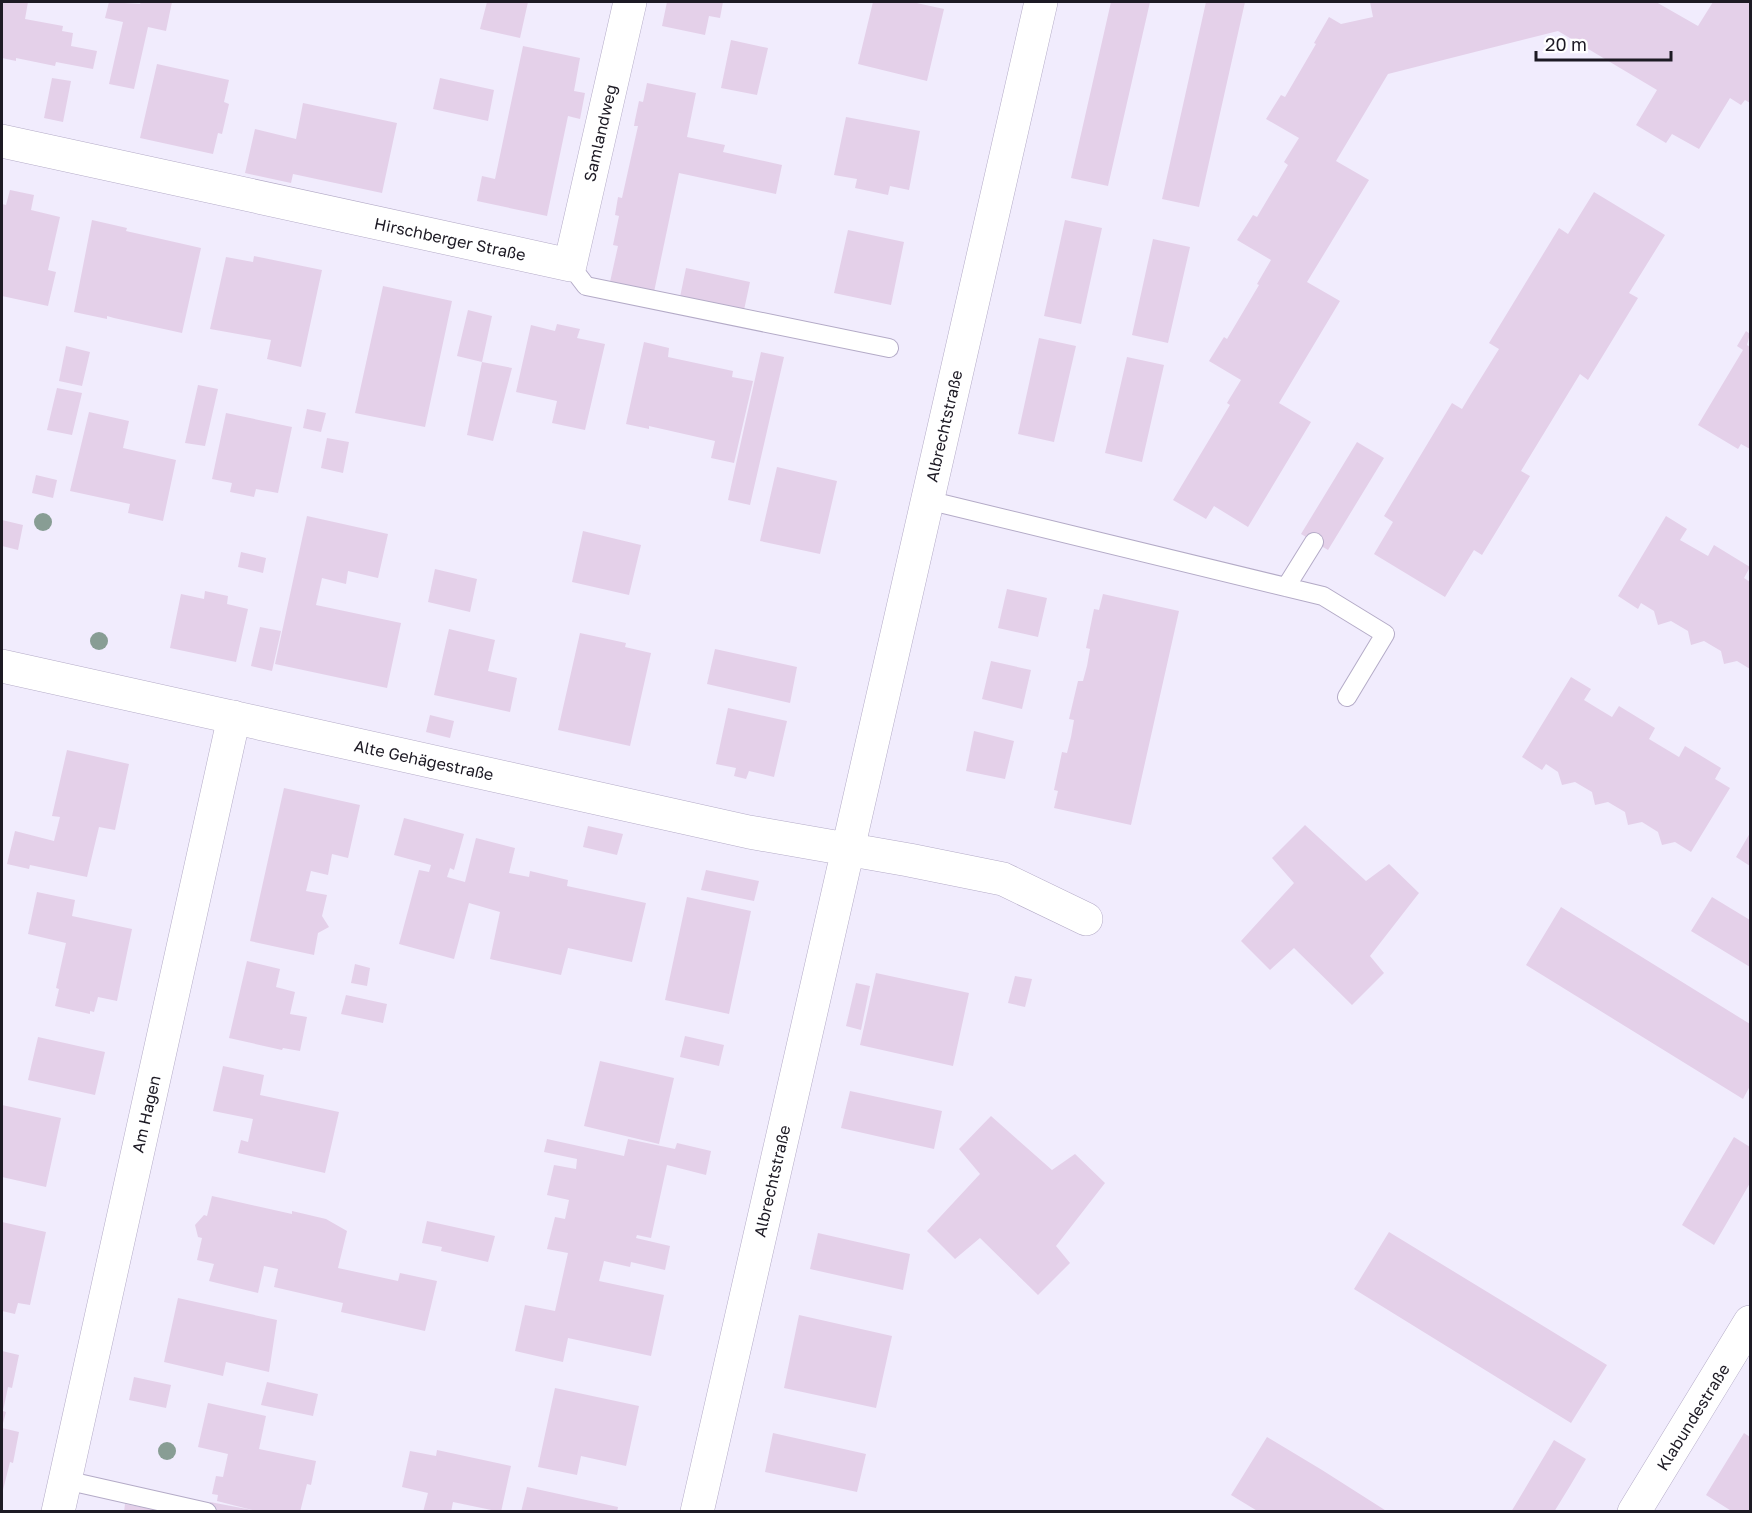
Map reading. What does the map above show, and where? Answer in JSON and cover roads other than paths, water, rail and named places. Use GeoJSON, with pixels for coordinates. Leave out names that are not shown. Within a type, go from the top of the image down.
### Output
{"type":"FeatureCollection","features":[{"type":"Feature","properties":{"kind":"street","name":"Samlandweg"},"geometry":{"type":"LineString","coordinates":[[570,265],[630,2]]}},
{"type":"Feature","properties":{"kind":"street","name":"Albrechtstraße"},"geometry":{"type":"LineString","coordinates":[[697,1512],[1041,2]]}},
{"type":"Feature","properties":{"kind":"street","name":"Hirschberger Straße"},"geometry":{"type":"LineString","coordinates":[[2,141],[570,265]]}},
{"type":"Feature","properties":{"kind":"street","name":"Alte Gehägestraße"},"geometry":{"type":"LineString","coordinates":[[2,666],[749,832],[848,850]]}},
{"type":"Feature","properties":{"kind":"street","name":"Am Hagen"},"geometry":{"type":"LineString","coordinates":[[58,1512],[181,909],[234,717]]}},
{"type":"Feature","properties":{"kind":"street"},"geometry":{"type":"LineString","coordinates":[[848,850],[1004,879],[1086,919]]}},
{"type":"Feature","properties":{"kind":"street","name":"Klabundestraße"},"geometry":{"type":"LineString","coordinates":[[1634,1512],[1750,1322]]}},
{"type":"Feature","properties":{"kind":"lane"},"geometry":{"type":"LineString","coordinates":[[570,265],[586,286],[890,348]]}},
{"type":"Feature","properties":{"kind":"lane"},"geometry":{"type":"LineString","coordinates":[[927,500],[1323,596],[1385,634],[1347,696]]}},
{"type":"Feature","properties":{"kind":"lane"},"geometry":{"type":"LineString","coordinates":[[1287,587],[1314,542]]}},
{"type":"Feature","properties":{"kind":"lane"},"geometry":{"type":"LineString","coordinates":[[65,1480],[207,1512]]}}]}
